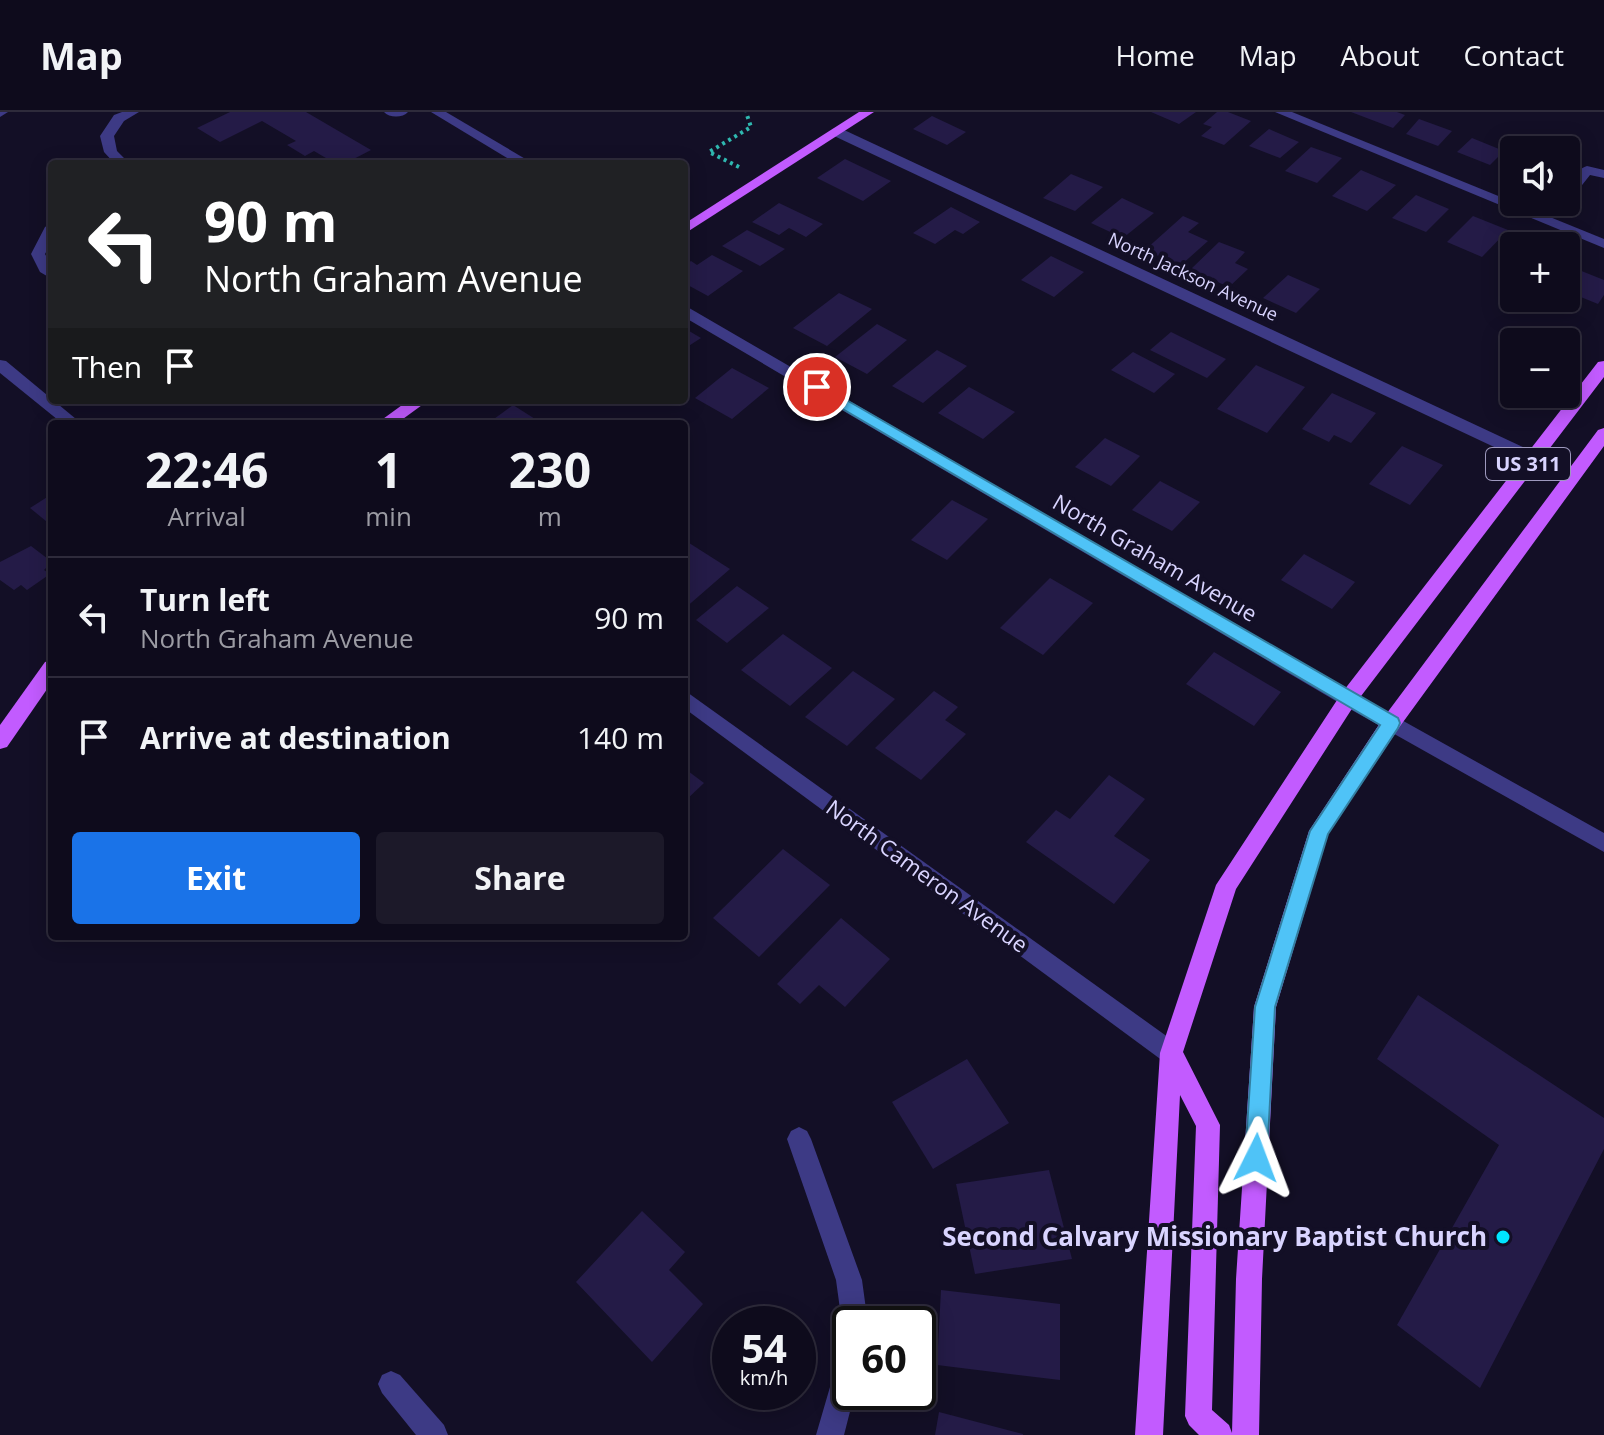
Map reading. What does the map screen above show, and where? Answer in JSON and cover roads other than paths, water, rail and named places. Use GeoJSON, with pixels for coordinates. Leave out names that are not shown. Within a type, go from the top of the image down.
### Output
{"type":"FeatureCollection","features":[{"type":"Feature","properties":{"kind":"main road"},"geometry":{"type":"LineString","coordinates":[[688,227],[868,112]]}},
{"type":"Feature","properties":{"kind":"main road","name":"US 311"},"geometry":{"type":"LineString","coordinates":[[1149,1435],[1171,1053],[1227,885],[1348,699],[1604,366]]}},
{"type":"Feature","properties":{"kind":"main road"},"geometry":{"type":"LineString","coordinates":[[390,420],[415,404]]}},
{"type":"Feature","properties":{"kind":"main road","name":"US 311"},"geometry":{"type":"LineString","coordinates":[[1245,1435],[1249,1279],[1265,1007],[1319,831],[1391,723],[1604,434]]}},
{"type":"Feature","properties":{"kind":"main road"},"geometry":{"type":"LineString","coordinates":[[0,741],[48,673]]}},
{"type":"Feature","properties":{"kind":"main road"},"geometry":{"type":"LineString","coordinates":[[1171,1053],[1208,1125],[1198,1416],[1219,1435]]}},
{"type":"Feature","properties":{"kind":"street"},"geometry":{"type":"LineString","coordinates":[[119,160],[111,152],[107,136],[119,118],[133,112]]}},
{"type":"Feature","properties":{"kind":"street"},"geometry":{"type":"LineString","coordinates":[[390,112],[402,112]]}},
{"type":"Feature","properties":{"kind":"street"},"geometry":{"type":"LineString","coordinates":[[437,112],[520,160]]}},
{"type":"Feature","properties":{"kind":"street"},"geometry":{"type":"LineString","coordinates":[[1281,112],[1604,244]]}},
{"type":"Feature","properties":{"kind":"street","name":"North Jackson Avenue"},"geometry":{"type":"LineString","coordinates":[[837,132],[1532,458]]}},
{"type":"Feature","properties":{"kind":"street"},"geometry":{"type":"LineString","coordinates":[[1580,179],[1587,170],[1604,174]]}},
{"type":"Feature","properties":{"kind":"street"},"geometry":{"type":"LineString","coordinates":[[1544,220],[1548,216]]}},
{"type":"Feature","properties":{"kind":"street"},"geometry":{"type":"LineString","coordinates":[[48,235],[38,254],[48,271]]}},
{"type":"Feature","properties":{"kind":"street","name":"North Graham Avenue"},"geometry":{"type":"LineString","coordinates":[[688,312],[1348,699],[1604,843]]}},
{"type":"Feature","properties":{"kind":"street"},"geometry":{"type":"LineString","coordinates":[[0,365],[48,403]]}},
{"type":"Feature","properties":{"kind":"street"},"geometry":{"type":"LineString","coordinates":[[49,404],[69,420]]}},
{"type":"Feature","properties":{"kind":"street","name":"North Cameron Avenue"},"geometry":{"type":"LineString","coordinates":[[688,701],[1171,1053]]}},
{"type":"Feature","properties":{"kind":"street"},"geometry":{"type":"LineString","coordinates":[[799,1139],[849,1280],[853,1306]]}},
{"type":"Feature","properties":{"kind":"street"},"geometry":{"type":"LineString","coordinates":[[391,1384],[434,1435]]}},
{"type":"Feature","properties":{"kind":"street"},"geometry":{"type":"LineString","coordinates":[[830,1435],[837,1410]]}},
{"type":"Feature","properties":{"kind":"place","name":"Second Calvary Missionary Baptist Church"},"geometry":{"type":"Point","coordinates":[1503,1237]}}]}
